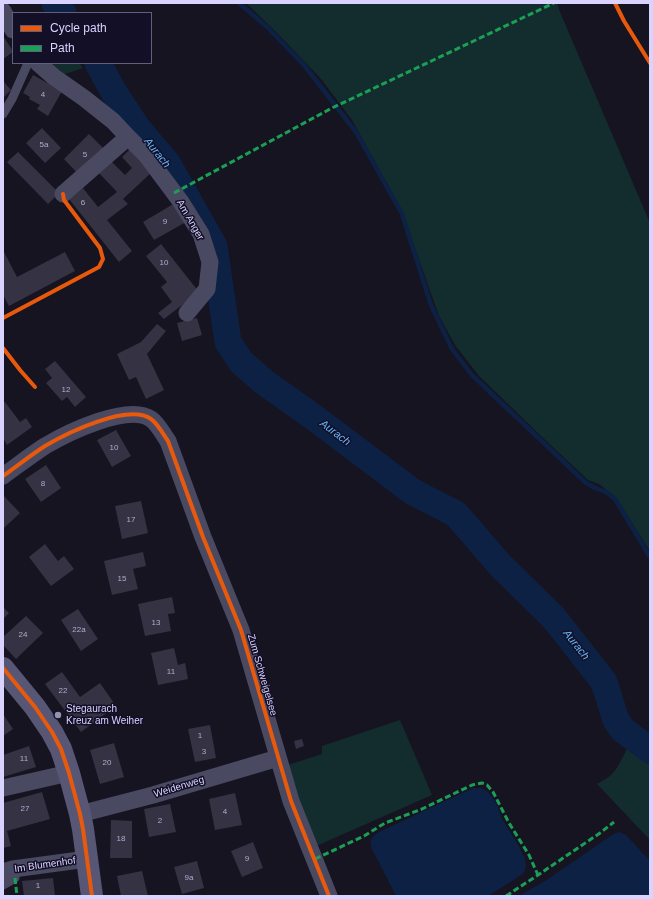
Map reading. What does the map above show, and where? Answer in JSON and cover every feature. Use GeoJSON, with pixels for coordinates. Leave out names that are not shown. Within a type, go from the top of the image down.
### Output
{"type":"FeatureCollection","features":[{"type":"Feature","properties":{"kind":"street"},"geometry":{"type":"LineString","coordinates":[[3,11],[12,28]]}},
{"type":"Feature","properties":{"kind":"street","name":"Am Anger"},"geometry":{"type":"LineString","coordinates":[[39,64],[54,78],[84,98],[113,121],[146,155],[181,202],[201,234],[210,262],[207,289],[187,313]]}},
{"type":"Feature","properties":{"kind":"street"},"geometry":{"type":"LineString","coordinates":[[63,194],[128,137]]}},
{"type":"Feature","properties":{"kind":"street","name":"Zum Schweigelsee"},"geometry":{"type":"LineString","coordinates":[[3,476],[45,447],[72,432],[112,417],[136,413],[151,418],[159,427],[168,441],[203,537],[241,630],[291,801],[329,896]]}},
{"type":"Feature","properties":{"kind":"street"},"geometry":{"type":"LineString","coordinates":[[3,668],[35,707],[52,732],[60,749],[80,814],[88,859],[92,896]]}},
{"type":"Feature","properties":{"kind":"street","name":"Weidenweg"},"geometry":{"type":"LineString","coordinates":[[80,814],[153,795],[278,758]]}},
{"type":"Feature","properties":{"kind":"street"},"geometry":{"type":"LineString","coordinates":[[3,788],[68,773]]}},
{"type":"Feature","properties":{"kind":"street","name":"Im Blumenhof"},"geometry":{"type":"LineString","coordinates":[[8,870],[88,859]]}},
{"type":"Feature","properties":{"kind":"lane"},"geometry":{"type":"LineString","coordinates":[[3,114],[12,99],[28,64]]}},
{"type":"Feature","properties":{"kind":"lane"},"geometry":{"type":"LineString","coordinates":[[3,884],[15,878],[8,870]]}},
{"type":"Feature","properties":{"kind":"green space"},"geometry":{"type":"Polygon","coordinates":[[[246,3],[557,3],[650,223],[650,551],[615,497],[599,484],[588,480],[542,437],[479,376],[455,345],[439,316],[401,209],[352,120],[321,79],[246,3]]]}},
{"type":"Feature","properties":{"kind":"green space"},"geometry":{"type":"Polygon","coordinates":[[[49,64],[80,64],[83,68],[62,75],[49,64]]]}},
{"type":"Feature","properties":{"kind":"green space"},"geometry":{"type":"Polygon","coordinates":[[[400,720],[432,795],[314,847],[285,766],[322,754],[322,746],[400,720]]]}},
{"type":"Feature","properties":{"kind":"green space"},"geometry":{"type":"Polygon","coordinates":[[[632,740],[650,754],[650,840],[597,784],[613,773],[632,740]]]}},
{"type":"Feature","properties":{"kind":"water"},"geometry":{"type":"Polygon","coordinates":[[[473,788],[481,788],[487,791],[498,807],[501,817],[525,859],[526,867],[524,873],[488,896],[396,896],[372,849],[372,837],[379,832],[473,788]]]}},
{"type":"Feature","properties":{"kind":"water"},"geometry":{"type":"Polygon","coordinates":[[[619,832],[626,835],[650,861],[650,896],[519,896],[545,881],[612,835],[619,832]]]}},
{"type":"Feature","properties":{"kind":"building"},"geometry":{"type":"Polygon","coordinates":[[[3,36],[12,50],[12,53],[3,59],[3,36]]]}},
{"type":"Feature","properties":{"kind":"building"},"geometry":{"type":"Polygon","coordinates":[[[33,75],[62,91],[48,116],[37,109],[40,105],[29,99],[30,97],[23,93],[33,75]]]}},
{"type":"Feature","properties":{"kind":"building"},"geometry":{"type":"Polygon","coordinates":[[[4,82],[11,90],[3,98],[3,83],[4,82]]]}},
{"type":"Feature","properties":{"kind":"building"},"geometry":{"type":"Polygon","coordinates":[[[42,128],[61,148],[45,163],[26,143],[42,128]]]}},
{"type":"Feature","properties":{"kind":"building"},"geometry":{"type":"Polygon","coordinates":[[[89,134],[106,151],[80,176],[64,159],[89,134]]]}},
{"type":"Feature","properties":{"kind":"building"},"geometry":{"type":"Polygon","coordinates":[[[131,148],[153,171],[123,199],[128,204],[107,220],[132,251],[119,262],[69,199],[83,188],[98,207],[117,192],[99,173],[111,161],[125,175],[132,168],[122,157],[131,148]]]}},
{"type":"Feature","properties":{"kind":"building"},"geometry":{"type":"Polygon","coordinates":[[[18,152],[59,193],[48,204],[7,162],[18,152]]]}},
{"type":"Feature","properties":{"kind":"building"},"geometry":{"type":"Polygon","coordinates":[[[175,203],[186,222],[154,240],[143,222],[175,203]]]}},
{"type":"Feature","properties":{"kind":"building"},"geometry":{"type":"Polygon","coordinates":[[[161,244],[199,292],[164,319],[158,313],[172,302],[161,287],[167,282],[146,256],[161,244]]]}},
{"type":"Feature","properties":{"kind":"building"},"geometry":{"type":"Polygon","coordinates":[[[3,250],[17,277],[65,252],[75,271],[9,306],[3,295],[3,250]]]}},
{"type":"Feature","properties":{"kind":"building"},"geometry":{"type":"Polygon","coordinates":[[[197,318],[202,335],[182,341],[177,323],[197,318]]]}},
{"type":"Feature","properties":{"kind":"building"},"geometry":{"type":"Polygon","coordinates":[[[157,324],[166,331],[147,354],[164,390],[146,399],[136,377],[129,380],[117,354],[141,342],[157,324]]]}},
{"type":"Feature","properties":{"kind":"building"},"geometry":{"type":"Polygon","coordinates":[[[55,361],[86,397],[75,407],[67,397],[62,401],[46,383],[52,378],[45,369],[55,361]]]}},
{"type":"Feature","properties":{"kind":"building"},"geometry":{"type":"Polygon","coordinates":[[[5,402],[20,422],[26,418],[32,427],[7,445],[3,438],[3,403],[5,402]]]}},
{"type":"Feature","properties":{"kind":"building"},"geometry":{"type":"Polygon","coordinates":[[[116,430],[131,456],[112,467],[97,440],[116,430]]]}},
{"type":"Feature","properties":{"kind":"building"},"geometry":{"type":"Polygon","coordinates":[[[46,465],[61,488],[41,502],[25,479],[46,465]]]}},
{"type":"Feature","properties":{"kind":"building"},"geometry":{"type":"Polygon","coordinates":[[[4,496],[20,513],[4,528],[3,497],[4,496]]]}},
{"type":"Feature","properties":{"kind":"building"},"geometry":{"type":"Polygon","coordinates":[[[141,501],[148,533],[122,539],[115,506],[141,501]]]}},
{"type":"Feature","properties":{"kind":"building"},"geometry":{"type":"Polygon","coordinates":[[[45,544],[58,561],[64,556],[74,569],[51,586],[29,557],[45,544]]]}},
{"type":"Feature","properties":{"kind":"building"},"geometry":{"type":"Polygon","coordinates":[[[143,552],[146,566],[133,569],[138,589],[112,595],[104,561],[143,552]]]}},
{"type":"Feature","properties":{"kind":"building"},"geometry":{"type":"Polygon","coordinates":[[[172,597],[175,613],[168,614],[171,631],[145,636],[138,604],[172,597]]]}},
{"type":"Feature","properties":{"kind":"building"},"geometry":{"type":"Polygon","coordinates":[[[3,607],[9,613],[3,619],[3,607]]]}},
{"type":"Feature","properties":{"kind":"building"},"geometry":{"type":"Polygon","coordinates":[[[78,609],[98,639],[81,651],[61,620],[78,609]]]}},
{"type":"Feature","properties":{"kind":"building"},"geometry":{"type":"Polygon","coordinates":[[[26,616],[43,633],[16,659],[3,645],[3,637],[26,616]]]}},
{"type":"Feature","properties":{"kind":"building"},"geometry":{"type":"Polygon","coordinates":[[[174,648],[178,665],[185,663],[188,679],[158,685],[151,653],[174,648]]]}},
{"type":"Feature","properties":{"kind":"building"},"geometry":{"type":"Polygon","coordinates":[[[62,672],[80,697],[100,683],[116,706],[81,732],[45,684],[62,672]]]}},
{"type":"Feature","properties":{"kind":"building"},"geometry":{"type":"Polygon","coordinates":[[[3,714],[13,729],[3,736],[3,714]]]}},
{"type":"Feature","properties":{"kind":"building"},"geometry":{"type":"Polygon","coordinates":[[[210,725],[216,758],[195,762],[188,729],[210,725]]]}},
{"type":"Feature","properties":{"kind":"building"},"geometry":{"type":"Polygon","coordinates":[[[302,739],[304,746],[296,749],[294,741],[302,739]]]}},
{"type":"Feature","properties":{"kind":"building"},"geometry":{"type":"Polygon","coordinates":[[[114,743],[124,777],[100,784],[90,750],[114,743]]]}},
{"type":"Feature","properties":{"kind":"building"},"geometry":{"type":"Polygon","coordinates":[[[29,746],[36,767],[3,777],[3,755],[29,746]]]}},
{"type":"Feature","properties":{"kind":"building"},"geometry":{"type":"Polygon","coordinates":[[[42,792],[50,819],[7,831],[11,846],[3,848],[3,803],[42,792]]]}},
{"type":"Feature","properties":{"kind":"building"},"geometry":{"type":"Polygon","coordinates":[[[235,793],[242,825],[215,830],[209,799],[235,793]]]}},
{"type":"Feature","properties":{"kind":"building"},"geometry":{"type":"Polygon","coordinates":[[[170,804],[176,832],[149,837],[144,809],[170,804]]]}},
{"type":"Feature","properties":{"kind":"building"},"geometry":{"type":"Polygon","coordinates":[[[111,820],[132,821],[132,858],[110,858],[111,820]]]}},
{"type":"Feature","properties":{"kind":"building"},"geometry":{"type":"Polygon","coordinates":[[[253,842],[263,868],[242,877],[231,851],[253,842]]]}},
{"type":"Feature","properties":{"kind":"building"},"geometry":{"type":"Polygon","coordinates":[[[197,861],[204,888],[182,894],[174,867],[197,861]]]}},
{"type":"Feature","properties":{"kind":"building"},"geometry":{"type":"Polygon","coordinates":[[[142,871],[148,896],[121,896],[117,876],[142,871]]]}},
{"type":"Feature","properties":{"kind":"building"},"geometry":{"type":"Polygon","coordinates":[[[53,878],[55,896],[24,896],[22,881],[53,878]]]}},
{"type":"Feature","properties":{"kind":"waterway","name":"Aurach"},"geometry":{"type":"LineString","coordinates":[[55,3],[62,12]]}},
{"type":"Feature","properties":{"kind":"waterway"},"geometry":{"type":"LineString","coordinates":[[239,3],[266,26],[304,65],[356,132],[402,214],[431,305],[452,349],[472,375],[586,483],[606,492],[615,499],[650,557]]}},
{"type":"Feature","properties":{"kind":"waterway","name":"Aurach"},"geometry":{"type":"LineString","coordinates":[[99,64],[113,91],[138,129],[167,163],[214,246],[228,342],[241,362],[264,382],[413,492],[456,514],[500,565],[554,618],[604,682],[616,720],[623,730],[650,750]]}},
{"type":"Feature","properties":{"kind":"marked path"},"geometry":{"type":"LineString","coordinates":[[174,193],[332,108],[554,3]]}},
{"type":"Feature","properties":{"kind":"marked path"},"geometry":{"type":"LineString","coordinates":[[315,859],[364,836],[385,823],[422,809],[472,785],[482,783],[487,785],[493,792],[509,823],[529,855],[538,875]]}},
{"type":"Feature","properties":{"kind":"marked path"},"geometry":{"type":"LineString","coordinates":[[506,896],[614,822]]}},
{"type":"Feature","properties":{"kind":"marked path"},"geometry":{"type":"LineString","coordinates":[[15,878],[17,896]]}},
{"type":"Feature","properties":{"kind":"cycle path"},"geometry":{"type":"LineString","coordinates":[[615,3],[624,21],[650,63]]}},
{"type":"Feature","properties":{"kind":"cycle path"},"geometry":{"type":"LineString","coordinates":[[3,318],[99,267],[103,259],[100,248],[64,200],[63,194]]}},
{"type":"Feature","properties":{"kind":"cycle path"},"geometry":{"type":"LineString","coordinates":[[3,348],[35,387]]}},
{"type":"Feature","properties":{"kind":"cycle path"},"geometry":{"type":"LineString","coordinates":[[3,476],[45,446],[82,428],[113,417],[141,415],[151,419],[158,426],[168,441],[203,537],[241,630],[291,801],[329,896]]}},
{"type":"Feature","properties":{"kind":"cycle path"},"geometry":{"type":"LineString","coordinates":[[3,668],[35,707],[52,732],[61,749],[80,814],[92,896]]}},
{"type":"Feature","properties":{"kind":"place","name":"Stegaurach Kreuz am Weiher"},"geometry":{"type":"Point","coordinates":[58,715]}}]}
